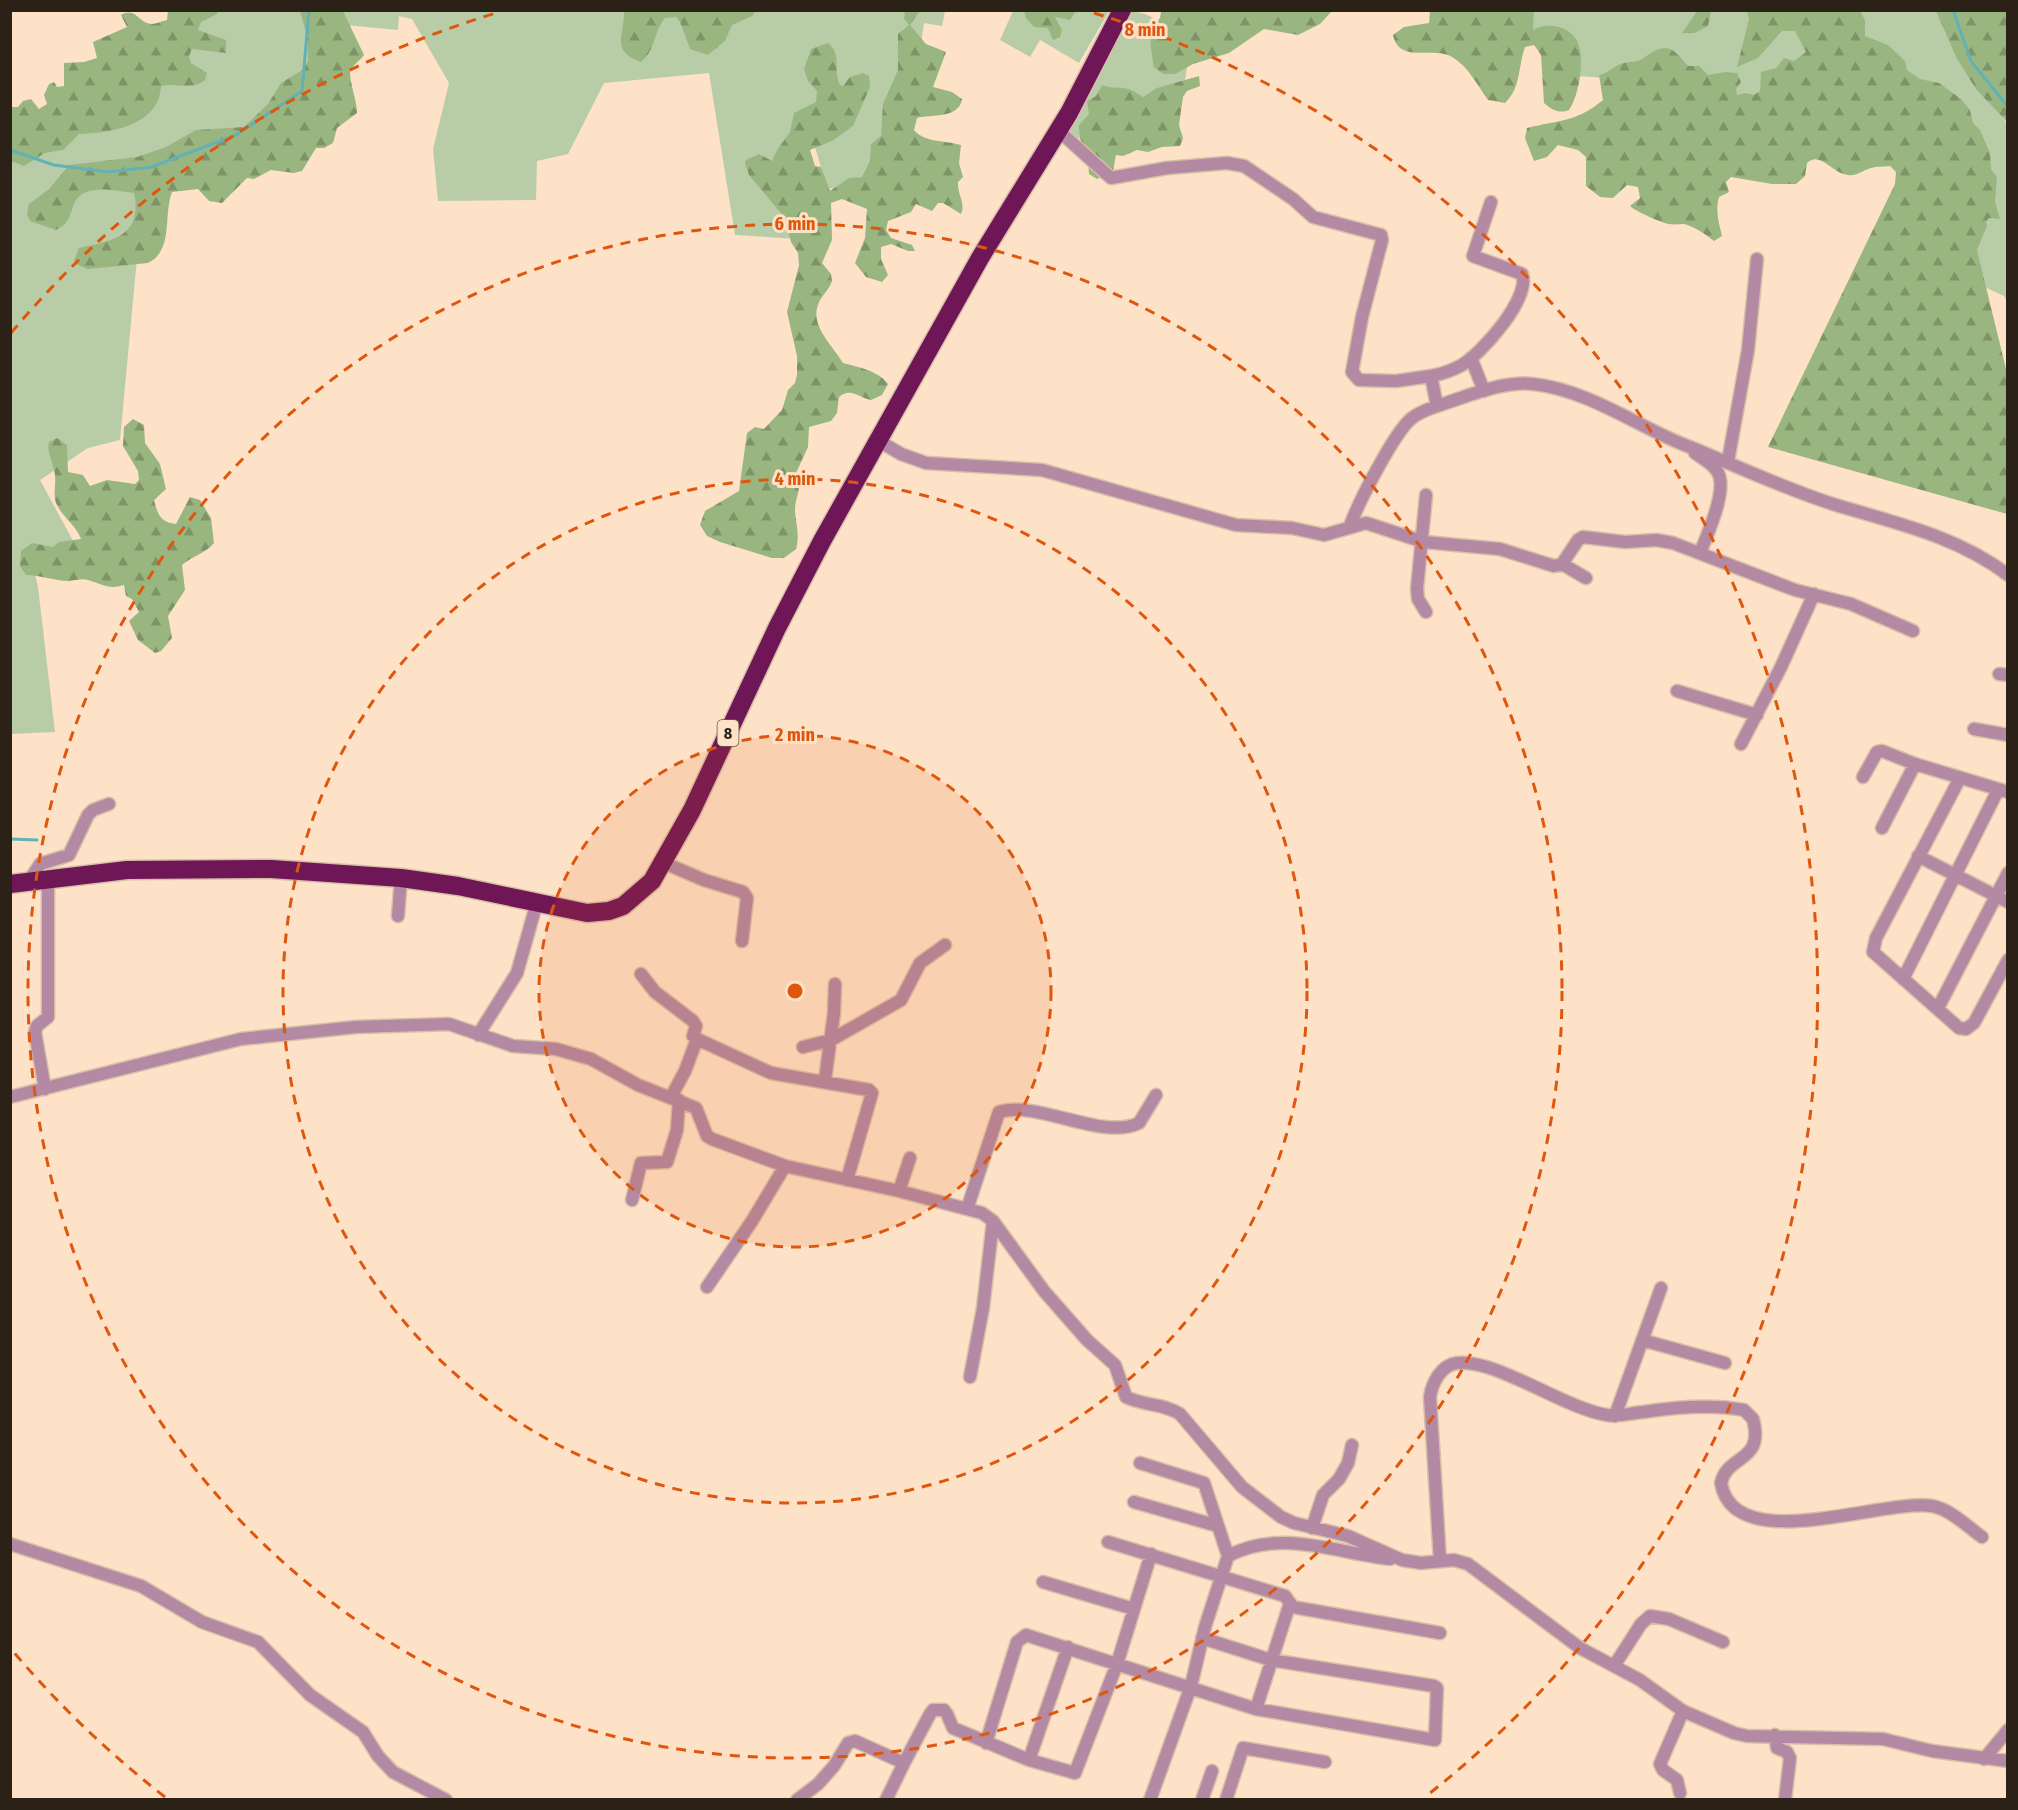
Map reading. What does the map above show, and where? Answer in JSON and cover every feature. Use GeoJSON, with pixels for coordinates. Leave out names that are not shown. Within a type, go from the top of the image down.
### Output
{"type":"FeatureCollection","features":[{"type":"Feature","properties":{"kind":"highway","name":"8"},"geometry":{"type":"LineString","coordinates":[[10,884],[127,870],[224,868],[401,878],[459,886],[587,913],[609,911],[623,906],[643,891],[692,810],[812,560],[980,258],[1059,131],[1122,10]]}},
{"type":"Feature","properties":{"kind":"street"},"geometry":{"type":"LineString","coordinates":[[1059,131],[1111,178],[1167,168],[1227,163],[1244,166],[1293,199],[1313,217],[1381,235],[1382,240],[1362,317],[1352,372],[1359,380],[1396,381],[1446,372],[1471,358],[1508,316],[1524,286],[1522,274],[1473,256],[1491,202]]}},
{"type":"Feature","properties":{"kind":"street"},"geometry":{"type":"LineString","coordinates":[[1728,461],[1748,350],[1757,260]]}},
{"type":"Feature","properties":{"kind":"street"},"geometry":{"type":"LineString","coordinates":[[1471,358],[1484,391]]}},
{"type":"Feature","properties":{"kind":"street"},"geometry":{"type":"LineString","coordinates":[[1431,376],[1437,406]]}},
{"type":"Feature","properties":{"kind":"street"},"geometry":{"type":"LineString","coordinates":[[1350,526],[1362,496],[1410,419],[1437,406],[1515,383],[1557,389],[1582,397],[1678,442],[1826,501],[1884,517],[1934,535],[1987,560],[2007,574]]}},
{"type":"Feature","properties":{"kind":"street"},"geometry":{"type":"LineString","coordinates":[[879,441],[901,454],[926,464],[1042,470],[1241,526],[1292,528],[1324,535],[1361,522],[1420,541],[1500,549],[1554,566],[1562,564],[1578,540],[1587,537],[1625,542],[1664,541],[1795,590],[1851,604],[1913,631]]}},
{"type":"Feature","properties":{"kind":"street"},"geometry":{"type":"LineString","coordinates":[[1678,442],[1716,469],[1721,477],[1721,492],[1700,554]]}},
{"type":"Feature","properties":{"kind":"street"},"geometry":{"type":"LineString","coordinates":[[1426,495],[1420,541],[1417,594],[1426,612]]}},
{"type":"Feature","properties":{"kind":"street"},"geometry":{"type":"LineString","coordinates":[[1562,564],[1586,578]]}},
{"type":"Feature","properties":{"kind":"street"},"geometry":{"type":"LineString","coordinates":[[1741,744],[1814,594]]}},
{"type":"Feature","properties":{"kind":"street"},"geometry":{"type":"LineString","coordinates":[[1677,691],[1757,715]]}},
{"type":"Feature","properties":{"kind":"street"},"geometry":{"type":"LineString","coordinates":[[1974,729],[2007,735]]}},
{"type":"Feature","properties":{"kind":"street"},"geometry":{"type":"LineString","coordinates":[[1863,777],[1879,751],[2003,791],[1903,978]]}},
{"type":"Feature","properties":{"kind":"street"},"geometry":{"type":"LineString","coordinates":[[1882,828],[1915,764]]}},
{"type":"Feature","properties":{"kind":"street"},"geometry":{"type":"LineString","coordinates":[[1960,778],[1872,945],[1877,957],[1959,1028],[1971,1027],[2007,960]]}},
{"type":"Feature","properties":{"kind":"street"},"geometry":{"type":"LineString","coordinates":[[29,881],[40,864],[69,855],[79,839],[88,815],[93,810],[109,804]]}},
{"type":"Feature","properties":{"kind":"street"},"geometry":{"type":"LineString","coordinates":[[1918,856],[2002,900]]}},
{"type":"Feature","properties":{"kind":"street"},"geometry":{"type":"LineString","coordinates":[[662,862],[704,880],[743,892],[747,898],[742,941]]}},
{"type":"Feature","properties":{"kind":"street"},"geometry":{"type":"LineString","coordinates":[[1938,1008],[2002,900],[2007,873]]}},
{"type":"Feature","properties":{"kind":"street"},"geometry":{"type":"LineString","coordinates":[[45,1089],[36,1032],[38,1026],[48,1017],[48,878]]}},
{"type":"Feature","properties":{"kind":"street"},"geometry":{"type":"LineString","coordinates":[[398,916],[401,878]]}},
{"type":"Feature","properties":{"kind":"street"},"geometry":{"type":"LineString","coordinates":[[478,1035],[517,973],[537,902]]}},
{"type":"Feature","properties":{"kind":"street"},"geometry":{"type":"LineString","coordinates":[[803,1047],[831,1040],[901,1000],[920,963],[945,945]]}},
{"type":"Feature","properties":{"kind":"street"},"geometry":{"type":"LineString","coordinates":[[641,974],[655,993],[693,1021],[696,1026],[693,1036],[697,1039],[759,1070],[784,1076],[825,1080],[869,1090],[873,1093],[846,1180]]}},
{"type":"Feature","properties":{"kind":"street"},"geometry":{"type":"LineString","coordinates":[[825,1080],[831,1040],[835,984]]}},
{"type":"Feature","properties":{"kind":"street"},"geometry":{"type":"LineString","coordinates":[[10,1097],[241,1039],[287,1033],[392,1025],[449,1024],[513,1046],[575,1053],[591,1059],[638,1086],[675,1098],[696,1108],[707,1136],[785,1166],[899,1191],[982,1213],[993,1221],[1050,1298],[1087,1340],[1115,1365],[1126,1397],[1141,1404],[1169,1407],[1180,1414],[1231,1475],[1255,1499],[1281,1517],[1312,1528],[1348,1536],[1402,1560]]}},
{"type":"Feature","properties":{"kind":"street"},"geometry":{"type":"LineString","coordinates":[[632,1200],[641,1162],[667,1162],[677,1130],[675,1098],[697,1039]]}},
{"type":"Feature","properties":{"kind":"street"},"geometry":{"type":"LineString","coordinates":[[967,1209],[999,1112],[1035,1113],[1124,1127],[1139,1123],[1156,1095]]}},
{"type":"Feature","properties":{"kind":"street"},"geometry":{"type":"LineString","coordinates":[[899,1191],[910,1158]]}},
{"type":"Feature","properties":{"kind":"street"},"geometry":{"type":"LineString","coordinates":[[706,1287],[752,1221],[785,1166]]}},
{"type":"Feature","properties":{"kind":"street"},"geometry":{"type":"LineString","coordinates":[[970,1377],[983,1308],[993,1221]]}},
{"type":"Feature","properties":{"kind":"street"},"geometry":{"type":"LineString","coordinates":[[1615,1416],[1660,1288]]}},
{"type":"Feature","properties":{"kind":"street"},"geometry":{"type":"LineString","coordinates":[[1642,1340],[1725,1363]]}},
{"type":"Feature","properties":{"kind":"street"},"geometry":{"type":"LineString","coordinates":[[1440,1561],[1430,1397],[1434,1380],[1449,1366],[1468,1363],[1588,1410],[1615,1416],[1698,1408],[1735,1408],[1750,1414],[1755,1427],[1754,1445],[1746,1457],[1725,1473],[1721,1483],[1730,1504],[1752,1517],[1790,1522],[1897,1506],[1934,1506],[1947,1512],[1982,1537]]}},
{"type":"Feature","properties":{"kind":"street"},"geometry":{"type":"LineString","coordinates":[[1312,1528],[1323,1495],[1339,1479],[1352,1445]]}},
{"type":"Feature","properties":{"kind":"street"},"geometry":{"type":"LineString","coordinates":[[1140,1463],[1204,1483],[1228,1557],[1220,1575],[1191,1686],[1150,1800]]}},
{"type":"Feature","properties":{"kind":"street"},"geometry":{"type":"LineString","coordinates":[[1134,1502],[1218,1526]]}},
{"type":"Feature","properties":{"kind":"street"},"geometry":{"type":"LineString","coordinates":[[1108,1542],[1285,1596],[1293,1607],[1440,1633]]}},
{"type":"Feature","properties":{"kind":"street"},"geometry":{"type":"LineString","coordinates":[[1228,1557],[1261,1544],[1297,1542],[1421,1563],[1461,1562],[1477,1570],[1551,1628],[1683,1711],[1739,1735],[1883,1740],[1984,1759],[2007,1761]]}},
{"type":"Feature","properties":{"kind":"street"},"geometry":{"type":"LineString","coordinates":[[10,1544],[141,1586],[202,1622],[258,1642],[310,1695],[363,1732],[378,1756],[393,1772],[446,1800]]}},
{"type":"Feature","properties":{"kind":"street"},"geometry":{"type":"LineString","coordinates":[[886,1800],[933,1710],[944,1710],[953,1728],[986,1743],[1029,1760],[1075,1773],[1117,1664],[1151,1554]]}},
{"type":"Feature","properties":{"kind":"street"},"geometry":{"type":"LineString","coordinates":[[1043,1582],[1134,1609]]}},
{"type":"Feature","properties":{"kind":"street"},"geometry":{"type":"LineString","coordinates":[[1256,1709],[1290,1603]]}},
{"type":"Feature","properties":{"kind":"street"},"geometry":{"type":"LineString","coordinates":[[1614,1666],[1641,1623],[1650,1616],[1669,1619],[1723,1642]]}},
{"type":"Feature","properties":{"kind":"street"},"geometry":{"type":"LineString","coordinates":[[986,1743],[1020,1637],[1026,1635],[1191,1686],[1256,1709],[1435,1740],[1437,1688],[1434,1686],[1271,1660],[1202,1638]]}},
{"type":"Feature","properties":{"kind":"street"},"geometry":{"type":"LineString","coordinates":[[1029,1760],[1068,1647]]}},
{"type":"Feature","properties":{"kind":"street"},"geometry":{"type":"LineString","coordinates":[[1680,1793],[1677,1780],[1663,1770],[1660,1764],[1683,1711]]}},
{"type":"Feature","properties":{"kind":"street"},"geometry":{"type":"LineString","coordinates":[[1984,1759],[2007,1730]]}},
{"type":"Feature","properties":{"kind":"street"},"geometry":{"type":"LineString","coordinates":[[1775,1735],[1777,1748],[1790,1756],[1785,1800]]}},
{"type":"Feature","properties":{"kind":"street"},"geometry":{"type":"LineString","coordinates":[[797,1800],[823,1778],[848,1743],[855,1741],[904,1763]]}},
{"type":"Feature","properties":{"kind":"street"},"geometry":{"type":"LineString","coordinates":[[1226,1800],[1243,1748],[1325,1762]]}},
{"type":"Feature","properties":{"kind":"street"},"geometry":{"type":"LineString","coordinates":[[1202,1800],[1212,1771]]}},
{"type":"Feature","properties":{"kind":"green space"},"geometry":{"type":"Polygon","coordinates":[[[624,10],[756,11],[752,16],[732,25],[725,41],[708,55],[690,49],[676,17],[665,18],[649,52],[641,62],[631,58],[622,47],[624,10]]]}},
{"type":"Feature","properties":{"kind":"green space"},"geometry":{"type":"Polygon","coordinates":[[[1161,10],[1332,11],[1320,24],[1298,35],[1264,29],[1229,53],[1193,64],[1175,74],[1163,74],[1154,67],[1151,45],[1152,32],[1161,10]]]}},
{"type":"Feature","properties":{"kind":"green space"},"geometry":{"type":"Polygon","coordinates":[[[1698,10],[1711,11],[1708,26],[1695,33],[1682,33],[1698,10]]]}},
{"type":"Feature","properties":{"kind":"green space"},"geometry":{"type":"Polygon","coordinates":[[[168,11],[218,11],[217,14],[201,22],[198,30],[226,40],[226,53],[192,49],[189,56],[191,63],[207,73],[205,80],[189,86],[161,86],[158,100],[152,110],[131,125],[105,132],[79,134],[63,150],[45,153],[24,166],[11,161],[11,107],[18,107],[23,101],[31,99],[39,109],[47,104],[44,95],[49,84],[54,82],[57,87],[64,86],[64,63],[84,62],[97,58],[93,42],[127,27],[121,15],[134,14],[154,24],[167,20],[168,11]]]}},
{"type":"Feature","properties":{"kind":"green space"},"geometry":{"type":"Polygon","coordinates":[[[204,11],[318,11],[309,100],[144,183],[120,440],[88,448],[40,480],[78,550],[29,548],[38,587],[55,732],[11,734],[11,149],[204,11]]]}},
{"type":"Feature","properties":{"kind":"green space"},"geometry":{"type":"Polygon","coordinates":[[[300,11],[343,11],[364,55],[350,72],[357,113],[337,128],[333,143],[324,148],[316,148],[302,171],[294,173],[271,170],[254,179],[247,178],[222,203],[209,201],[198,189],[172,192],[165,241],[156,257],[148,263],[88,269],[74,261],[79,248],[114,239],[130,227],[136,207],[134,193],[92,190],[85,193],[78,197],[66,223],[56,230],[30,221],[27,214],[29,204],[49,189],[69,165],[137,157],[166,147],[196,130],[244,127],[268,104],[281,83],[304,69],[308,60],[307,36],[300,11]]]}},
{"type":"Feature","properties":{"kind":"green space"},"geometry":{"type":"Polygon","coordinates":[[[329,11],[945,11],[942,26],[924,23],[921,44],[868,192],[827,188],[815,147],[798,145],[797,239],[735,235],[709,73],[604,83],[568,154],[537,161],[536,200],[438,201],[433,149],[449,83],[412,19],[399,16],[398,30],[335,24],[329,11]]]}},
{"type":"Feature","properties":{"kind":"green space"},"geometry":{"type":"Polygon","coordinates":[[[905,11],[920,11],[910,25],[926,44],[946,52],[933,87],[952,92],[962,99],[956,110],[950,113],[917,118],[914,130],[929,139],[961,145],[959,163],[963,177],[958,182],[958,186],[962,210],[961,214],[943,203],[938,203],[932,211],[916,204],[911,212],[888,221],[886,230],[891,238],[912,245],[915,251],[908,251],[891,244],[881,247],[881,259],[888,275],[882,282],[866,277],[855,263],[865,238],[867,209],[842,199],[831,203],[832,240],[822,263],[831,274],[832,281],[818,305],[817,321],[824,336],[843,363],[874,373],[888,384],[882,395],[871,400],[851,393],[843,394],[839,397],[837,413],[831,421],[809,427],[808,447],[796,473],[799,489],[795,506],[798,535],[796,549],[784,558],[772,558],[720,542],[707,536],[700,525],[705,511],[739,491],[747,433],[755,427],[764,429],[782,410],[788,390],[795,383],[797,375],[797,356],[787,312],[799,265],[798,253],[791,242],[785,218],[749,175],[745,163],[746,160],[759,154],[772,161],[790,132],[794,113],[816,102],[817,91],[808,81],[804,69],[811,49],[828,43],[835,53],[840,85],[843,86],[850,77],[863,73],[869,76],[870,87],[853,126],[832,141],[810,150],[815,166],[821,167],[830,191],[849,178],[862,177],[870,161],[871,144],[881,136],[883,104],[898,70],[898,34],[909,25],[904,19],[905,11]]]}},
{"type":"Feature","properties":{"kind":"green space"},"geometry":{"type":"Polygon","coordinates":[[[1013,11],[1109,11],[1079,63],[1040,40],[1030,57],[1000,40],[1013,11]]]}},
{"type":"Feature","properties":{"kind":"green space"},"geometry":{"type":"Polygon","coordinates":[[[1024,11],[1076,11],[1070,20],[1055,17],[1062,30],[1060,37],[1053,40],[1048,28],[1034,27],[1026,18],[1024,11]]]}},
{"type":"Feature","properties":{"kind":"green space"},"geometry":{"type":"Polygon","coordinates":[[[1126,11],[1148,15],[1171,35],[1188,62],[1184,86],[1086,140],[1060,133],[1126,11]]]}},
{"type":"Feature","properties":{"kind":"green space"},"geometry":{"type":"Polygon","coordinates":[[[1430,11],[1534,11],[1533,30],[1552,26],[1572,34],[1579,46],[1581,70],[1578,88],[1569,110],[1556,111],[1544,103],[1541,55],[1534,45],[1525,47],[1517,84],[1505,103],[1488,100],[1468,71],[1452,57],[1444,54],[1409,52],[1396,44],[1393,35],[1404,27],[1429,23],[1430,11]]]}},
{"type":"Feature","properties":{"kind":"green space"},"geometry":{"type":"Polygon","coordinates":[[[1458,11],[1777,11],[1793,22],[1820,59],[1752,104],[1610,78],[1575,76],[1569,41],[1458,11]]]}},
{"type":"Feature","properties":{"kind":"green space"},"geometry":{"type":"Polygon","coordinates":[[[1747,11],[1860,11],[1865,20],[1865,36],[1888,45],[1905,61],[1907,70],[1920,79],[1939,83],[1961,99],[1970,110],[1973,123],[1980,130],[1990,153],[1991,169],[1997,177],[1995,202],[2000,219],[1989,218],[1986,222],[1987,226],[1977,250],[2007,373],[2007,514],[1768,447],[1895,184],[1896,172],[1890,166],[1873,167],[1855,175],[1848,175],[1816,159],[1807,163],[1805,176],[1796,184],[1772,184],[1731,177],[1726,182],[1729,192],[1719,197],[1717,212],[1722,236],[1714,241],[1688,225],[1666,223],[1630,206],[1640,198],[1638,187],[1627,185],[1613,198],[1600,197],[1586,186],[1586,157],[1578,150],[1558,145],[1547,157],[1534,161],[1525,138],[1527,128],[1585,113],[1603,100],[1599,75],[1620,64],[1639,60],[1662,48],[1672,50],[1688,66],[1699,66],[1708,75],[1725,72],[1737,73],[1741,82],[1736,89],[1737,95],[1746,93],[1754,95],[1760,91],[1761,72],[1776,68],[1784,58],[1794,61],[1806,52],[1795,31],[1782,31],[1758,58],[1737,67],[1749,19],[1747,11]]]}},
{"type":"Feature","properties":{"kind":"green space"},"geometry":{"type":"Polygon","coordinates":[[[1830,11],[1945,11],[1996,108],[2007,124],[2007,302],[2004,296],[1965,278],[1830,11]]]}},
{"type":"Feature","properties":{"kind":"green space"},"geometry":{"type":"Polygon","coordinates":[[[1936,11],[2007,11],[2007,122],[1976,89],[1957,59],[1936,11]]]}},
{"type":"Feature","properties":{"kind":"green space"},"geometry":{"type":"Polygon","coordinates":[[[1199,76],[1200,86],[1187,91],[1183,97],[1179,125],[1183,138],[1180,146],[1162,147],[1148,152],[1137,150],[1123,156],[1116,155],[1113,171],[1097,179],[1089,174],[1079,125],[1089,114],[1087,101],[1096,96],[1102,85],[1127,89],[1143,97],[1157,88],[1199,76]]]}},
{"type":"Feature","properties":{"kind":"green space"},"geometry":{"type":"Polygon","coordinates":[[[133,419],[144,425],[145,443],[160,464],[166,489],[154,500],[161,517],[166,522],[176,524],[190,497],[200,500],[211,518],[214,543],[182,565],[185,590],[168,616],[172,638],[161,651],[155,653],[138,640],[129,621],[139,612],[132,599],[126,596],[124,585],[110,587],[86,579],[63,581],[26,575],[20,566],[21,551],[32,543],[53,547],[59,542],[81,539],[56,503],[55,475],[49,442],[57,438],[67,445],[68,472],[83,475],[90,486],[107,480],[135,484],[139,480],[138,471],[123,446],[124,427],[133,419]]]}},
{"type":"Feature","properties":{"kind":"waterway"},"geometry":{"type":"LineString","coordinates":[[10,150],[54,165],[108,172],[151,167],[236,135],[302,91],[309,10]]}},
{"type":"Feature","properties":{"kind":"waterway"},"geometry":{"type":"LineString","coordinates":[[1953,10],[1971,61],[2008,107]]}},
{"type":"Feature","properties":{"kind":"waterway"},"geometry":{"type":"LineString","coordinates":[[10,839],[37,840]]}}]}
